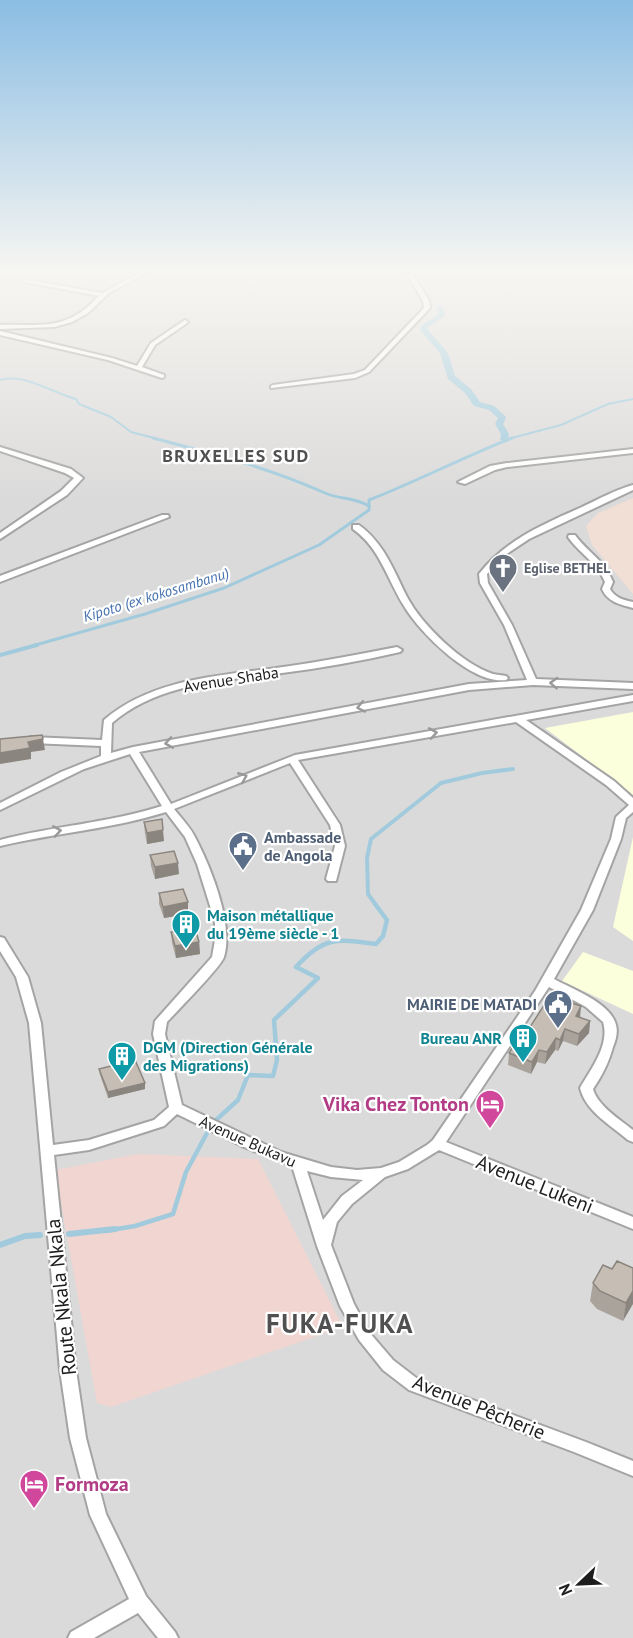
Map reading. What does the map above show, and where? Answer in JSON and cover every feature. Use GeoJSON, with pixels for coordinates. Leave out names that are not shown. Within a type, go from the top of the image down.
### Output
{"type":"FeatureCollection","features":[{"type":"Feature","properties":{"kind":"street"},"geometry":{"type":"LineString","coordinates":[[71,350],[139,367],[162,376]]}},
{"type":"Feature","properties":{"kind":"street"},"geometry":{"type":"LineString","coordinates":[[139,367],[149,350]]}},
{"type":"Feature","properties":{"kind":"street"},"geometry":{"type":"LineString","coordinates":[[273,387],[355,376],[367,372],[387,350]]}},
{"type":"Feature","properties":{"kind":"street"},"geometry":{"type":"LineString","coordinates":[[0,449],[68,471],[79,478],[64,493],[0,537]]}},
{"type":"Feature","properties":{"kind":"street"},"geometry":{"type":"LineString","coordinates":[[462,482],[493,468],[507,465],[633,451]]}},
{"type":"Feature","properties":{"kind":"street"},"geometry":{"type":"LineString","coordinates":[[532,679],[508,625],[484,583],[483,574],[497,560],[546,525],[633,487]]}},
{"type":"Feature","properties":{"kind":"street"},"geometry":{"type":"LineString","coordinates":[[0,579],[165,518]]}},
{"type":"Feature","properties":{"kind":"street"},"geometry":{"type":"LineString","coordinates":[[356,527],[366,535],[386,563],[409,608],[468,666],[493,679],[532,679],[591,685],[633,686]]}},
{"type":"Feature","properties":{"kind":"street"},"geometry":{"type":"LineString","coordinates":[[572,537],[576,543],[598,560],[609,582],[606,589],[608,594],[612,598],[633,605]]}},
{"type":"Feature","properties":{"kind":"street","name":"Avenue Shaba"},"geometry":{"type":"LineString","coordinates":[[105,756],[105,730],[112,717],[156,694],[201,682],[397,650]]}},
{"type":"Feature","properties":{"kind":"street"},"geometry":{"type":"LineString","coordinates":[[0,807],[74,768],[105,756],[441,692],[532,679]]}},
{"type":"Feature","properties":{"kind":"street"},"geometry":{"type":"LineString","coordinates":[[591,685],[604,702]]}},
{"type":"Feature","properties":{"kind":"street"},"geometry":{"type":"LineString","coordinates":[[0,843],[131,819],[168,808],[292,759],[633,698]]}},
{"type":"Feature","properties":{"kind":"street"},"geometry":{"type":"LineString","coordinates":[[519,719],[610,783],[633,805]]}},
{"type":"Feature","properties":{"kind":"street"},"geometry":{"type":"LineString","coordinates":[[18,741],[105,743]]}},
{"type":"Feature","properties":{"kind":"street"},"geometry":{"type":"LineString","coordinates":[[46,1151],[89,1145],[159,1123],[176,1108],[159,1034],[161,1021],[218,958],[221,922],[202,864],[190,837],[168,808],[133,750]]}},
{"type":"Feature","properties":{"kind":"street"},"geometry":{"type":"LineString","coordinates":[[292,759],[335,825],[340,846],[332,879]]}},
{"type":"Feature","properties":{"kind":"street","name":"Avenue Bukavu"},"geometry":{"type":"LineString","coordinates":[[176,1108],[298,1164],[346,1175],[380,1174],[408,1163],[438,1144],[512,1037],[547,981],[587,910],[616,839],[621,817],[633,805]]}},
{"type":"Feature","properties":{"kind":"street","name":"Route Nkala Nkala"},"geometry":{"type":"LineString","coordinates":[[0,941],[22,977],[35,1023],[68,1370],[78,1438],[98,1515],[140,1602],[169,1638]]}},
{"type":"Feature","properties":{"kind":"street"},"geometry":{"type":"LineString","coordinates":[[547,981],[583,1000],[606,1016],[610,1022],[610,1039],[604,1061],[586,1088],[586,1093],[595,1105],[633,1137]]}},
{"type":"Feature","properties":{"kind":"street","name":"Avenue Lukeni"},"geometry":{"type":"LineString","coordinates":[[438,1144],[633,1223]]}},
{"type":"Feature","properties":{"kind":"street","name":"Avenue Pêcherie"},"geometry":{"type":"LineString","coordinates":[[298,1164],[324,1246],[347,1305],[364,1336],[388,1365],[414,1385],[580,1446],[633,1469]]}},
{"type":"Feature","properties":{"kind":"street"},"geometry":{"type":"LineString","coordinates":[[324,1246],[330,1220],[347,1200],[380,1174]]}},
{"type":"Feature","properties":{"kind":"street"},"geometry":{"type":"LineString","coordinates":[[77,1638],[140,1602]]}},
{"type":"Feature","properties":{"kind":"shaded area"},"geometry":{"type":"Polygon","coordinates":[[[0,350],[633,350],[633,1638],[0,1638],[0,350]]]}},
{"type":"Feature","properties":{"kind":"shaded area"},"geometry":{"type":"Polygon","coordinates":[[[633,498],[633,594],[592,545],[586,526],[598,513],[633,498]]]}},
{"type":"Feature","properties":{"kind":"shaded area"},"geometry":{"type":"Polygon","coordinates":[[[633,712],[633,795],[545,728],[633,712]]]}},
{"type":"Feature","properties":{"kind":"shaded area"},"geometry":{"type":"Polygon","coordinates":[[[633,837],[633,941],[613,927],[633,837]]]}},
{"type":"Feature","properties":{"kind":"shaded area"},"geometry":{"type":"Polygon","coordinates":[[[583,952],[633,971],[633,1014],[562,981],[583,952]]]}},
{"type":"Feature","properties":{"kind":"shaded area"},"geometry":{"type":"Polygon","coordinates":[[[138,1154],[258,1159],[343,1327],[111,1407],[97,1403],[55,1170],[138,1154]]]}},
{"type":"Feature","properties":{"kind":"building"},"geometry":{"type":"Polygon","coordinates":[[[42,735],[43,739],[28,742],[30,748],[0,753],[0,739],[42,735]]]}},
{"type":"Feature","properties":{"kind":"building"},"geometry":{"type":"Polygon","coordinates":[[[162,819],[163,830],[147,833],[144,822],[162,819]]]}},
{"type":"Feature","properties":{"kind":"building"},"geometry":{"type":"Polygon","coordinates":[[[174,851],[178,863],[155,867],[150,855],[174,851]]]}},
{"type":"Feature","properties":{"kind":"building"},"geometry":{"type":"Polygon","coordinates":[[[183,889],[188,902],[163,907],[159,893],[183,889]]]}},
{"type":"Feature","properties":{"kind":"building"},"geometry":{"type":"Polygon","coordinates":[[[195,928],[199,942],[175,946],[171,932],[195,928]]]}},
{"type":"Feature","properties":{"kind":"building"},"geometry":{"type":"Polygon","coordinates":[[[550,996],[581,1006],[576,1016],[590,1021],[579,1034],[565,1029],[560,1040],[556,1038],[547,1052],[539,1050],[532,1062],[509,1053],[517,1040],[521,1041],[550,996]]]}},
{"type":"Feature","properties":{"kind":"building","name":"DGM (Direction Générale des Migrations)"},"geometry":{"type":"Polygon","coordinates":[[[135,1060],[145,1083],[108,1092],[99,1069],[135,1060]]]}},
{"type":"Feature","properties":{"kind":"building"},"geometry":{"type":"Polygon","coordinates":[[[617,1261],[633,1268],[633,1291],[626,1303],[600,1291],[593,1283],[603,1265],[612,1269],[617,1261]]]}},
{"type":"Feature","properties":{"kind":"waterway"},"geometry":{"type":"LineString","coordinates":[[442,350],[451,377],[468,391],[477,404],[491,408],[502,418],[499,424],[505,434],[504,440]]}},
{"type":"Feature","properties":{"kind":"waterway"},"geometry":{"type":"LineString","coordinates":[[0,380],[29,381],[76,399],[79,404],[111,417],[131,432],[158,439]]}},
{"type":"Feature","properties":{"kind":"waterway","name":"Kipoto (ex kokosambanu)"},"geometry":{"type":"LineString","coordinates":[[508,439],[561,425],[608,404],[633,399]]}},
{"type":"Feature","properties":{"kind":"waterway"},"geometry":{"type":"LineString","coordinates":[[153,438],[240,462],[330,495],[369,506]]}},
{"type":"Feature","properties":{"kind":"waterway","name":"Kipoto (ex kokosambanu)"},"geometry":{"type":"LineString","coordinates":[[369,506],[369,500],[512,438]]}},
{"type":"Feature","properties":{"kind":"waterway","name":"Kipoto (ex kokosambanu)"},"geometry":{"type":"LineString","coordinates":[[32,646],[145,614],[224,588],[319,545],[369,510],[369,506]]}},
{"type":"Feature","properties":{"kind":"waterway","name":"Kipoto (ex kokosambanu)"},"geometry":{"type":"LineString","coordinates":[[0,655],[37,645]]}},
{"type":"Feature","properties":{"kind":"waterway"},"geometry":{"type":"LineString","coordinates":[[376,905],[368,894],[367,858],[371,839],[441,783],[482,773],[513,769]]}},
{"type":"Feature","properties":{"kind":"waterway"},"geometry":{"type":"LineString","coordinates":[[216,1120],[238,1100],[248,1075],[273,1076],[277,1060],[274,1020],[318,978],[296,967],[315,950],[332,942],[351,941],[376,944],[383,936],[387,920],[375,904]]}},
{"type":"Feature","properties":{"kind":"waterway"},"geometry":{"type":"LineString","coordinates":[[105,1231],[135,1226],[173,1214],[186,1172],[207,1133]]}},
{"type":"Feature","properties":{"kind":"waterway"},"geometry":{"type":"LineString","coordinates":[[69,1234],[115,1229]]}},
{"type":"Feature","properties":{"kind":"waterway"},"geometry":{"type":"LineString","coordinates":[[0,1245],[25,1236],[40,1235]]}},
{"type":"Feature","properties":{"kind":"place","name":"Eglise BETHEL"},"geometry":{"type":"Point","coordinates":[503,594]}},
{"type":"Feature","properties":{"kind":"place","name":"Ambassade de Angola"},"geometry":{"type":"Point","coordinates":[243,872]}},
{"type":"Feature","properties":{"kind":"place","name":"Maison métallique du 19ème siècle - 1"},"geometry":{"type":"Point","coordinates":[186,950]}},
{"type":"Feature","properties":{"kind":"place","name":"MAIRIE DE MATADI"},"geometry":{"type":"Point","coordinates":[558,1030]}},
{"type":"Feature","properties":{"kind":"place","name":"Bureau ANR"},"geometry":{"type":"Point","coordinates":[523,1064]}},
{"type":"Feature","properties":{"kind":"place","name":"DGM (Direction Générale des Migrations)"},"geometry":{"type":"Point","coordinates":[122,1082]}},
{"type":"Feature","properties":{"kind":"place","name":"Vika Chez Tonton"},"geometry":{"type":"Point","coordinates":[490,1130]}},
{"type":"Feature","properties":{"kind":"place","name":"Formoza"},"geometry":{"type":"Point","coordinates":[34,1510]}},
{"type":"Feature","properties":{"kind":"district","name":"BRUXELLES SUD"},"geometry":{"type":"Point","coordinates":[236,456]}},
{"type":"Feature","properties":{"kind":"district","name":"FUKA-FUKA"},"geometry":{"type":"Point","coordinates":[340,1324]}}]}
